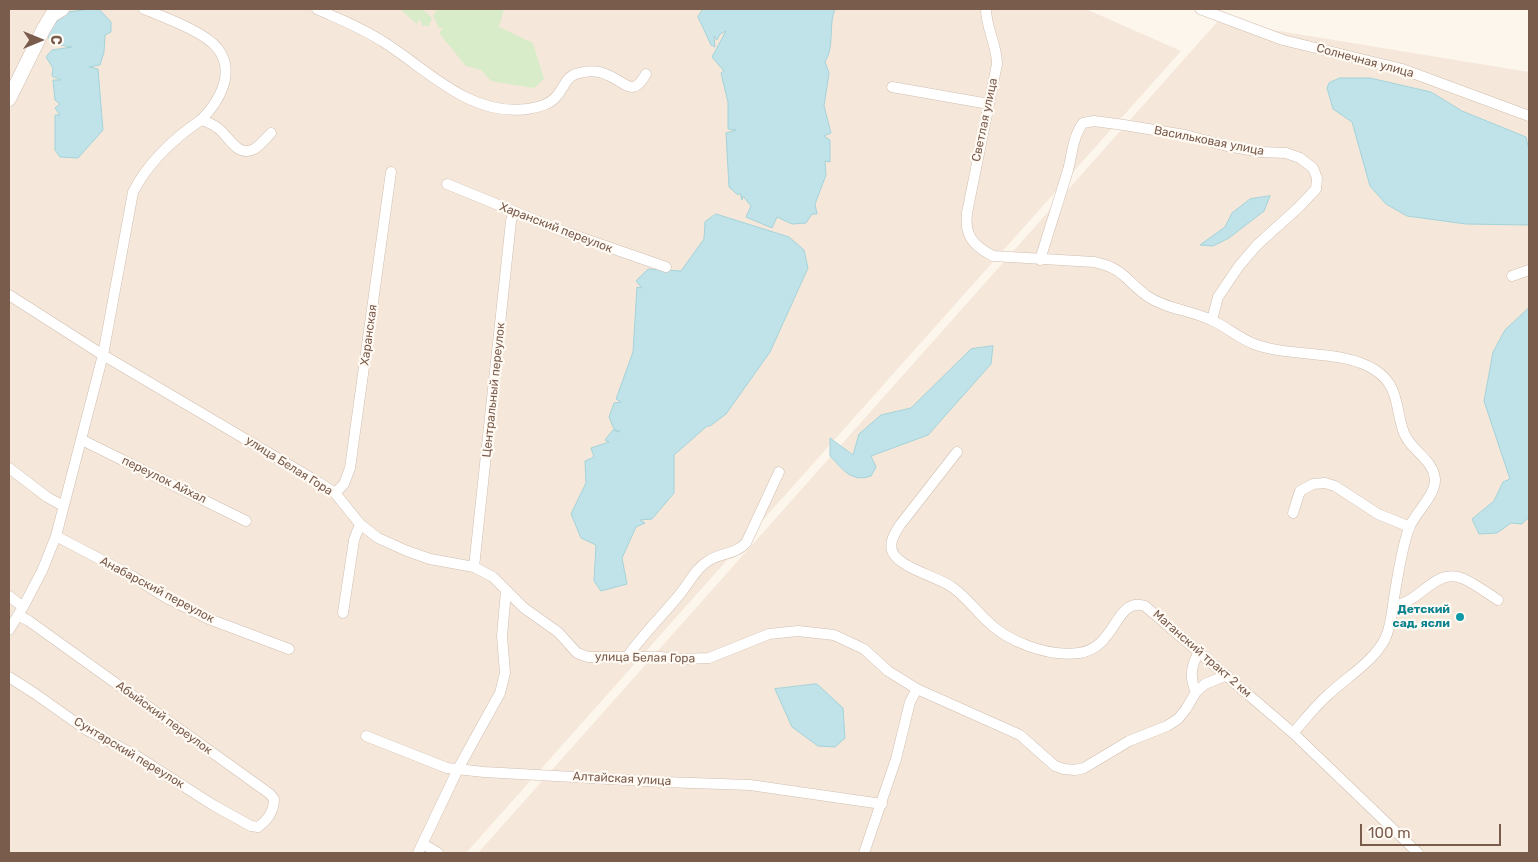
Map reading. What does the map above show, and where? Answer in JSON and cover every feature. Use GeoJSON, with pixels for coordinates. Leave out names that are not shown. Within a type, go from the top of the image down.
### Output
{"type":"FeatureCollection","features":[{"type":"Feature","properties":{"kind":"street"},"geometry":{"type":"LineString","coordinates":[[9,99],[43,30],[52,15],[62,9]]}},
{"type":"Feature","properties":{"kind":"street"},"geometry":{"type":"LineString","coordinates":[[9,630],[42,571],[56,536],[103,355],[133,192],[140,178],[160,153],[214,107],[222,92],[226,76],[223,60],[217,48],[206,38],[178,23],[144,9]]}},
{"type":"Feature","properties":{"kind":"street"},"geometry":{"type":"LineString","coordinates":[[317,9],[382,40],[449,88],[478,103],[503,109],[524,109],[542,106],[555,98],[572,74],[595,71],[610,76],[624,86],[633,87],[641,83],[646,74]]}},
{"type":"Feature","properties":{"kind":"street","name":"Светлая улица"},"geometry":{"type":"LineString","coordinates":[[986,9],[986,18],[997,52],[997,64],[966,224],[968,233],[982,250],[993,256],[1040,260]]}},
{"type":"Feature","properties":{"kind":"street","name":"Солнечная улица"},"geometry":{"type":"LineString","coordinates":[[1200,9],[1284,40],[1402,69],[1529,116]]}},
{"type":"Feature","properties":{"kind":"street"},"geometry":{"type":"LineString","coordinates":[[892,87],[989,104]]}},
{"type":"Feature","properties":{"kind":"street"},"geometry":{"type":"LineString","coordinates":[[201,120],[212,123],[236,147],[245,151],[254,149],[272,133]]}},
{"type":"Feature","properties":{"kind":"street","name":"Васильковая улица"},"geometry":{"type":"LineString","coordinates":[[1040,260],[1068,170],[1078,130],[1083,123],[1094,121],[1124,125],[1185,135],[1227,146],[1261,152],[1286,153],[1300,158],[1312,168],[1317,178],[1316,188],[1305,202],[1257,245],[1238,266],[1218,297],[1212,320]]}},
{"type":"Feature","properties":{"kind":"street","name":"Харанская"},"geometry":{"type":"LineString","coordinates":[[335,493],[344,484],[350,468],[391,172]]}},
{"type":"Feature","properties":{"kind":"street","name":"Харанский переулок"},"geometry":{"type":"LineString","coordinates":[[447,184],[579,237],[666,267]]}},
{"type":"Feature","properties":{"kind":"street","name":"Центральный переулок"},"geometry":{"type":"LineString","coordinates":[[474,567],[511,220],[514,212]]}},
{"type":"Feature","properties":{"kind":"street"},"geometry":{"type":"LineString","coordinates":[[1040,260],[1094,262],[1107,265],[1122,273],[1147,296],[1167,306],[1198,314],[1212,320],[1252,343],[1270,349],[1346,359],[1362,363],[1376,371],[1392,389],[1398,404],[1401,426],[1406,437],[1433,469],[1435,480],[1433,490],[1415,516],[1410,527],[1401,557],[1386,638],[1377,651],[1327,695],[1293,733]]}},
{"type":"Feature","properties":{"kind":"street"},"geometry":{"type":"LineString","coordinates":[[1512,276],[1529,270]]}},
{"type":"Feature","properties":{"kind":"street","name":"улица Белая Гора"},"geometry":{"type":"LineString","coordinates":[[9,295],[103,355],[335,493],[360,524],[378,538],[430,559],[474,567],[492,577],[524,608],[558,632],[577,653],[588,657],[709,658],[769,634],[798,631],[834,635],[864,649],[888,671],[917,689],[1010,729],[1030,742],[1055,766],[1075,770],[1091,764],[1129,741],[1167,726],[1178,719],[1196,692],[1205,684],[1227,675]]}},
{"type":"Feature","properties":{"kind":"street","name":"переулок Айхал"},"geometry":{"type":"LineString","coordinates":[[82,440],[246,521]]}},
{"type":"Feature","properties":{"kind":"street","name":"Маганский тракт 2 км"},"geometry":{"type":"LineString","coordinates":[[957,452],[900,525],[893,537],[893,553],[899,559],[911,568],[953,588],[986,621],[1006,636],[1036,648],[1059,653],[1083,653],[1093,649],[1102,643],[1122,612],[1128,607],[1138,604],[1145,606],[1293,733],[1418,853]]}},
{"type":"Feature","properties":{"kind":"street"},"geometry":{"type":"LineString","coordinates":[[9,468],[47,497],[63,506]]}},
{"type":"Feature","properties":{"kind":"street"},"geometry":{"type":"LineString","coordinates":[[627,656],[680,594],[700,567],[708,561],[740,549],[746,543],[779,472]]}},
{"type":"Feature","properties":{"kind":"street"},"geometry":{"type":"LineString","coordinates":[[1293,513],[1300,491],[1313,484],[1325,483],[1335,486],[1378,514],[1410,527]]}},
{"type":"Feature","properties":{"kind":"street"},"geometry":{"type":"LineString","coordinates":[[343,613],[354,540],[360,524]]}},
{"type":"Feature","properties":{"kind":"street","name":"Анабарский переулок"},"geometry":{"type":"LineString","coordinates":[[56,536],[132,576],[165,597],[209,619],[289,649]]}},
{"type":"Feature","properties":{"kind":"street"},"geometry":{"type":"LineString","coordinates":[[1393,606],[1412,599],[1433,582],[1447,576],[1463,579],[1498,600]]}},
{"type":"Feature","properties":{"kind":"street"},"geometry":{"type":"LineString","coordinates":[[438,853],[421,849],[458,769],[500,693],[505,673],[502,636],[506,591]]}},
{"type":"Feature","properties":{"kind":"street","name":"Абыйский переулок"},"geometry":{"type":"LineString","coordinates":[[9,596],[30,621],[270,794],[274,799],[274,806],[270,814],[264,823],[258,827],[251,826]]}},
{"type":"Feature","properties":{"kind":"street"},"geometry":{"type":"LineString","coordinates":[[1196,692],[1192,683],[1191,673],[1199,652]]}},
{"type":"Feature","properties":{"kind":"street","name":"Сунтарский переулок"},"geometry":{"type":"LineString","coordinates":[[9,677],[34,692],[85,729],[136,755],[213,805],[251,826]]}},
{"type":"Feature","properties":{"kind":"street"},"geometry":{"type":"LineString","coordinates":[[864,853],[896,759],[910,702],[917,689]]}},
{"type":"Feature","properties":{"kind":"street","name":"Алтайская улица"},"geometry":{"type":"LineString","coordinates":[[366,736],[446,768],[750,785],[882,804]]}},
{"type":"Feature","properties":{"kind":"shaded area"},"geometry":{"type":"Polygon","coordinates":[[[9,9],[1086,9],[1181,51],[466,853],[9,853],[9,9]]]}},
{"type":"Feature","properties":{"kind":"shaded area"},"geometry":{"type":"Polygon","coordinates":[[[1218,21],[1529,72],[1529,853],[478,853],[1218,21]]]}},
{"type":"Feature","properties":{"kind":"green space"},"geometry":{"type":"Polygon","coordinates":[[[400,9],[422,9],[432,18],[429,26],[422,26],[420,19],[417,24],[400,9]]]}},
{"type":"Feature","properties":{"kind":"green space"},"geometry":{"type":"Polygon","coordinates":[[[437,9],[504,9],[499,27],[533,43],[544,79],[534,88],[491,81],[481,70],[466,66],[439,33],[443,28],[439,28],[433,16],[437,9]]]}},
{"type":"Feature","properties":{"kind":"water"},"geometry":{"type":"Polygon","coordinates":[[[99,9],[111,22],[111,32],[105,35],[104,52],[100,65],[89,67],[98,69],[103,130],[78,158],[60,157],[55,150],[55,115],[60,115],[55,108],[60,104],[55,100],[53,80],[61,80],[52,76],[53,68],[46,57],[52,50],[72,47],[53,44],[48,37],[48,33],[63,13],[99,9]]]}},
{"type":"Feature","properties":{"kind":"water"},"geometry":{"type":"Polygon","coordinates":[[[703,9],[835,9],[830,49],[825,62],[829,73],[824,106],[831,133],[824,136],[830,140],[830,162],[825,161],[826,175],[815,204],[817,214],[812,214],[806,223],[792,224],[777,217],[772,228],[746,217],[751,206],[743,196],[742,200],[740,193],[738,195],[729,187],[726,133],[736,130],[728,129],[728,102],[721,73],[724,71],[712,57],[726,31],[720,34],[717,40],[714,36],[715,47],[711,45],[698,17],[703,9]]]}},
{"type":"Feature","properties":{"kind":"water"},"geometry":{"type":"Polygon","coordinates":[[[1340,78],[1370,78],[1431,92],[1462,111],[1526,137],[1529,150],[1529,225],[1466,224],[1407,216],[1386,204],[1370,186],[1352,122],[1333,109],[1327,88],[1329,83],[1340,78]]]}},
{"type":"Feature","properties":{"kind":"water"},"geometry":{"type":"Polygon","coordinates":[[[1270,196],[1264,211],[1229,238],[1213,246],[1200,245],[1225,227],[1232,213],[1250,199],[1270,196]]]}},
{"type":"Feature","properties":{"kind":"water"},"geometry":{"type":"Polygon","coordinates":[[[716,214],[789,237],[804,250],[808,268],[770,352],[726,414],[710,426],[707,426],[674,455],[674,493],[652,519],[640,520],[645,523],[636,527],[622,558],[627,584],[601,591],[594,581],[596,545],[581,538],[571,514],[586,483],[585,461],[594,457],[591,448],[609,442],[605,440],[613,430],[620,432],[614,429],[609,417],[614,403],[621,402],[616,399],[633,352],[637,287],[642,288],[636,281],[648,269],[681,271],[704,239],[705,222],[716,214]]]}},
{"type":"Feature","properties":{"kind":"water"},"geometry":{"type":"Polygon","coordinates":[[[1529,308],[1529,517],[1522,524],[1511,523],[1497,533],[1479,534],[1472,519],[1494,501],[1503,482],[1510,479],[1484,401],[1493,352],[1505,330],[1529,308]]]}},
{"type":"Feature","properties":{"kind":"water"},"geometry":{"type":"Polygon","coordinates":[[[993,346],[991,364],[928,435],[871,456],[876,467],[871,476],[858,478],[853,476],[843,470],[830,456],[830,438],[853,455],[859,434],[881,415],[911,408],[971,349],[993,346]]]}},
{"type":"Feature","properties":{"kind":"water"},"geometry":{"type":"Polygon","coordinates":[[[817,684],[843,708],[845,738],[835,747],[818,746],[792,727],[775,689],[817,684]]]}},
{"type":"Feature","properties":{"kind":"place","name":"Детский сад, ясли"},"geometry":{"type":"Point","coordinates":[1460,617]}}]}
